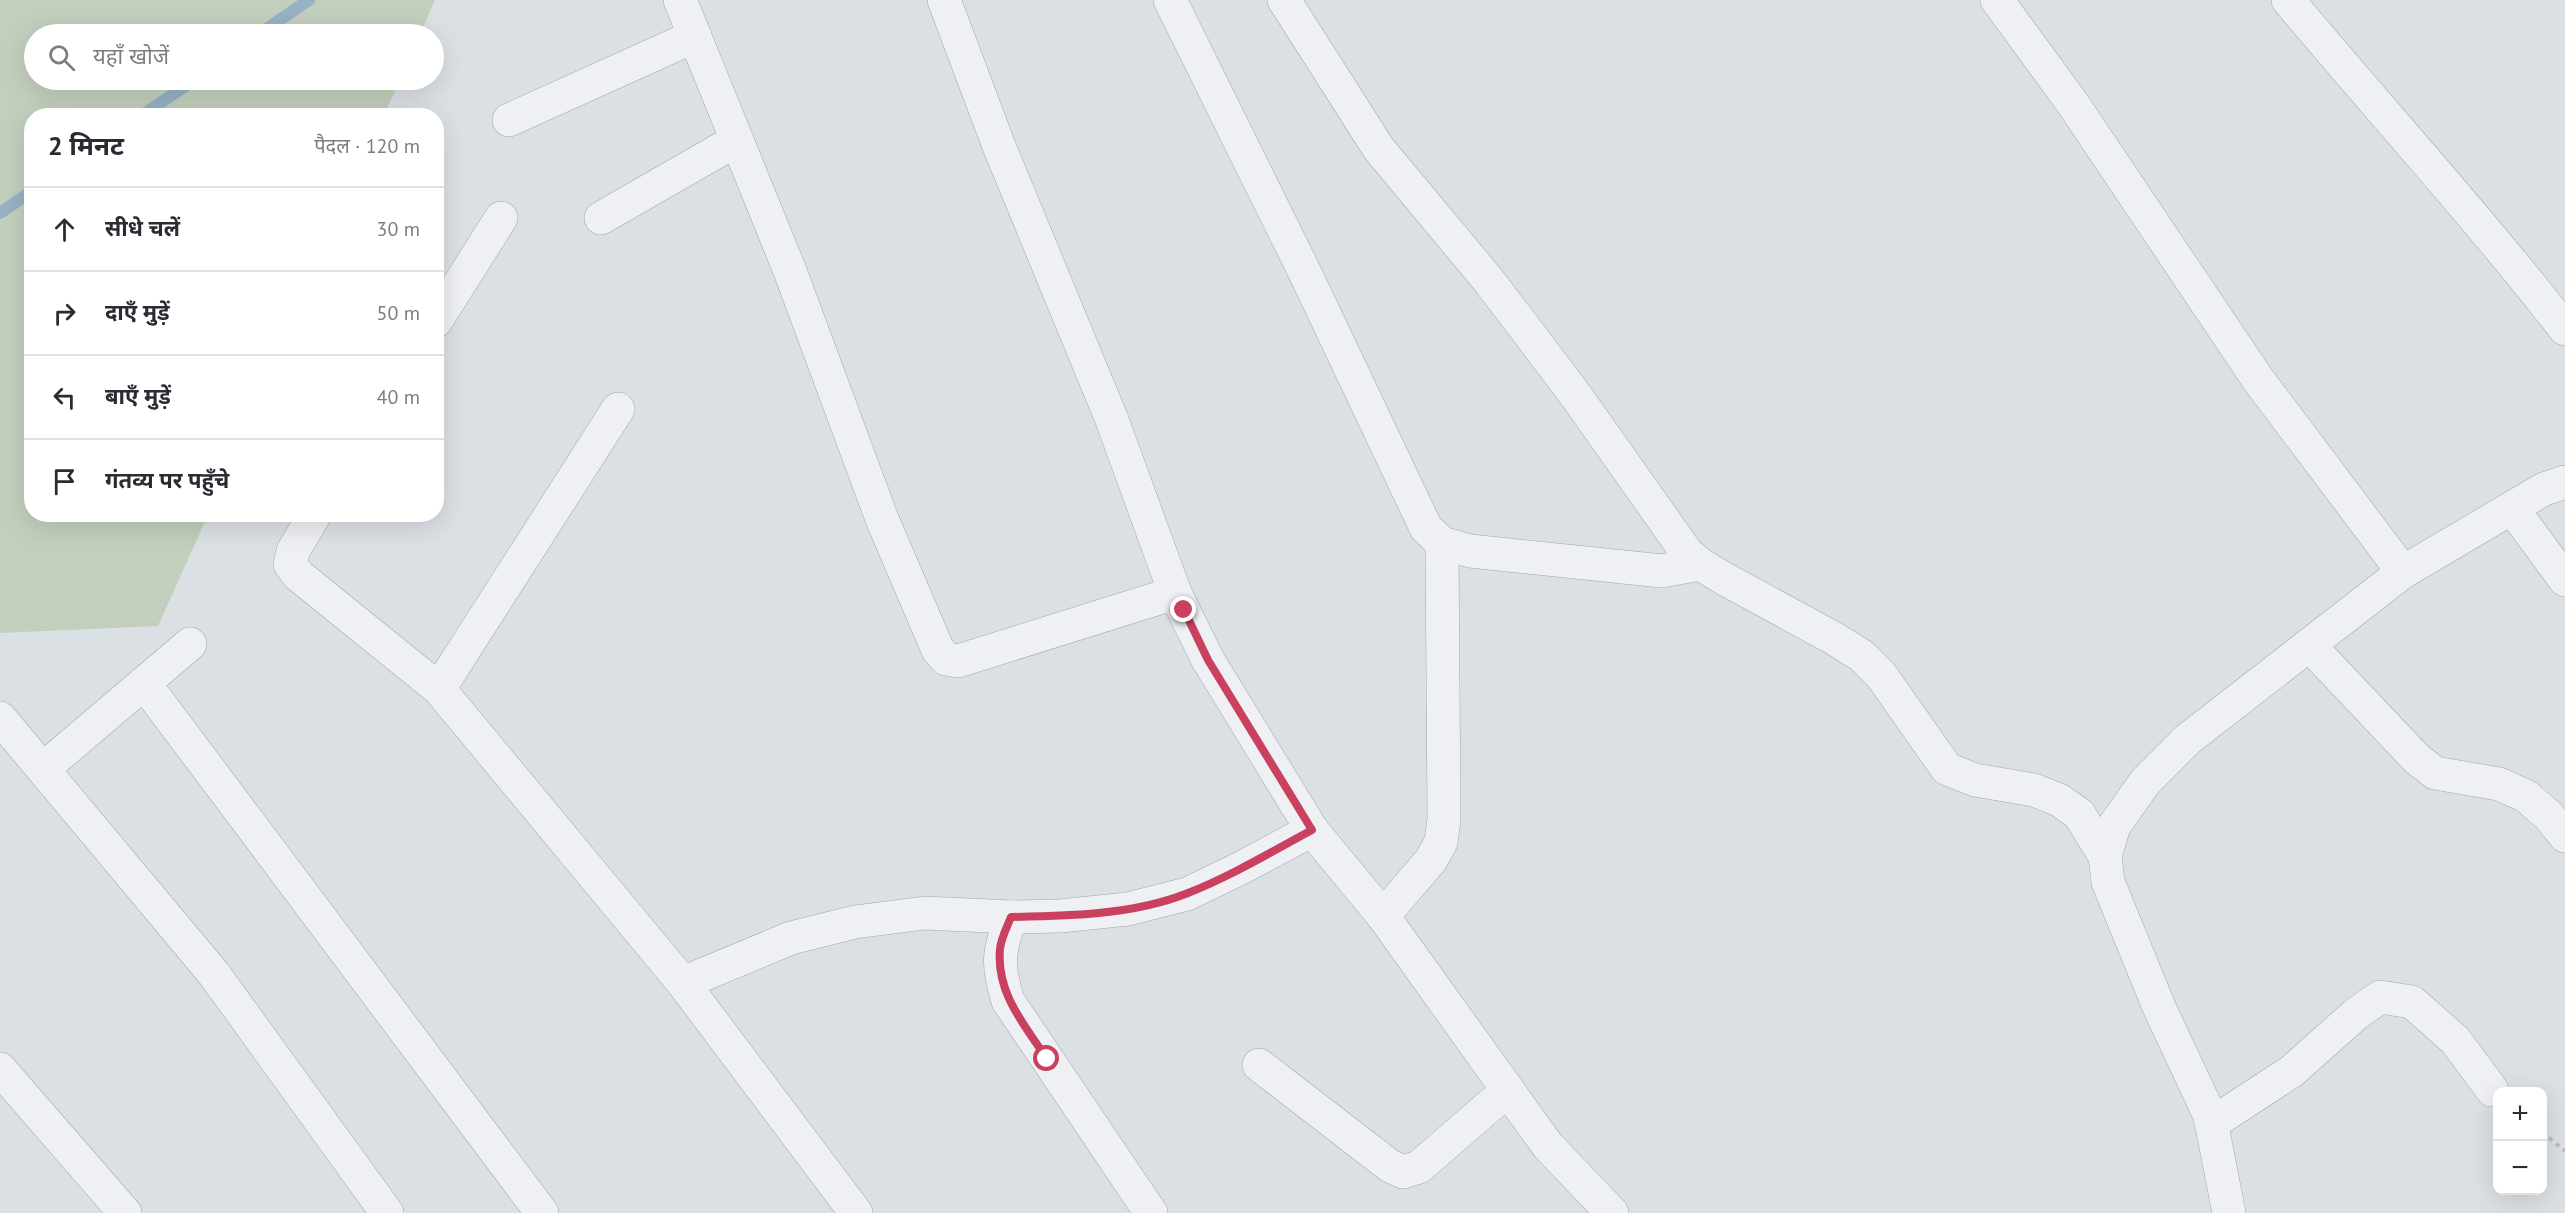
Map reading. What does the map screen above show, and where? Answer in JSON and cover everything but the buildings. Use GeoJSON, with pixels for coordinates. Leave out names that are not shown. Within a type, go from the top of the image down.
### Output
{"type":"FeatureCollection","features":[{"type":"Feature","properties":{"kind":"street"},"geometry":{"type":"LineString","coordinates":[[680,0],[790,271],[882,519],[938,650],[946,659],[958,661],[1175,593]]}},
{"type":"Feature","properties":{"kind":"street"},"geometry":{"type":"LineString","coordinates":[[944,0],[999,146],[1112,420],[1175,593],[1208,660],[1312,830],[1383,916],[1548,1146],[1612,1213]]}},
{"type":"Feature","properties":{"kind":"street"},"geometry":{"type":"LineString","coordinates":[[1170,0],[1308,277],[1425,528],[1442,543],[1470,551],[1662,571],[1700,564]]}},
{"type":"Feature","properties":{"kind":"street"},"geometry":{"type":"LineString","coordinates":[[1284,0],[1379,149],[1489,281],[1574,393],[1687,553],[1700,564],[1862,656],[1881,675],[1947,769],[1975,780],[2034,790],[2059,801],[2079,814],[2105,856]]}},
{"type":"Feature","properties":{"kind":"street"},"geometry":{"type":"LineString","coordinates":[[1997,0],[2073,104],[2257,378],[2403,572]]}},
{"type":"Feature","properties":{"kind":"street"},"geometry":{"type":"LineString","coordinates":[[2288,0],[2511,260],[2565,329]]}},
{"type":"Feature","properties":{"kind":"street"},"geometry":{"type":"LineString","coordinates":[[509,120],[695,36]]}},
{"type":"Feature","properties":{"kind":"street"},"geometry":{"type":"LineString","coordinates":[[601,218],[737,140]]}},
{"type":"Feature","properties":{"kind":"street"},"geometry":{"type":"LineString","coordinates":[[444,308],[501,218]]}},
{"type":"Feature","properties":{"kind":"street"},"geometry":{"type":"LineString","coordinates":[[439,689],[618,410]]}},
{"type":"Feature","properties":{"kind":"street"},"geometry":{"type":"LineString","coordinates":[[2229,1213],[2211,1124],[2159,1007],[2108,882],[2105,856],[2114,826],[2145,782],[2188,739],[2403,572],[2544,489],[2565,482]]}},
{"type":"Feature","properties":{"kind":"street"},"geometry":{"type":"LineString","coordinates":[[2512,508],[2565,580]]}},
{"type":"Feature","properties":{"kind":"street"},"geometry":{"type":"LineString","coordinates":[[310,522],[293,551],[290,564],[298,575],[439,689],[683,983],[856,1213]]}},
{"type":"Feature","properties":{"kind":"street"},"geometry":{"type":"LineString","coordinates":[[1383,916],[1431,860],[1441,842],[1444,819],[1442,543]]}},
{"type":"Feature","properties":{"kind":"street"},"geometry":{"type":"LineString","coordinates":[[43,769],[190,644]]}},
{"type":"Feature","properties":{"kind":"street"},"geometry":{"type":"LineString","coordinates":[[2309,645],[2426,766],[2435,772],[2499,784],[2526,796],[2549,816],[2565,836]]}},
{"type":"Feature","properties":{"kind":"street"},"geometry":{"type":"LineString","coordinates":[[144,683],[542,1213]]}},
{"type":"Feature","properties":{"kind":"street"},"geometry":{"type":"LineString","coordinates":[[0,718],[214,974],[387,1213]]}},
{"type":"Feature","properties":{"kind":"street"},"geometry":{"type":"LineString","coordinates":[[683,983],[791,938],[855,922],[925,913],[1011,917],[1060,916],[1128,909],[1186,894],[1242,868],[1312,830]]}},
{"type":"Feature","properties":{"kind":"street"},"geometry":{"type":"LineString","coordinates":[[1011,917],[1000,946],[1000,974],[1008,1001],[1151,1213]]}},
{"type":"Feature","properties":{"kind":"street"},"geometry":{"type":"LineString","coordinates":[[2211,1124],[2292,1071],[2356,1014],[2380,997],[2412,1002],[2455,1040],[2492,1090]]}},
{"type":"Feature","properties":{"kind":"street"},"geometry":{"type":"LineString","coordinates":[[1259,1065],[1390,1166],[1403,1172],[1419,1167],[1508,1090]]}},
{"type":"Feature","properties":{"kind":"street"},"geometry":{"type":"LineString","coordinates":[[0,1069],[125,1213]]}},
{"type":"Feature","properties":{"kind":"path"},"geometry":{"type":"LineString","coordinates":[[2547,1136],[2565,1151]]}},
{"type":"Feature","properties":{"kind":"green space"},"geometry":{"type":"Polygon","coordinates":[[[0,0],[435,0],[424,24],[24,24],[24,90],[395,90],[387,108],[24,108],[24,522],[205,522],[158,626],[0,633],[0,0]]]}},
{"type":"Feature","properties":{"kind":"waterway"},"geometry":{"type":"LineString","coordinates":[[274,24],[309,0]]}},
{"type":"Feature","properties":{"kind":"waterway"},"geometry":{"type":"LineString","coordinates":[[153,108],[179,90]]}},
{"type":"Feature","properties":{"kind":"waterway"},"geometry":{"type":"LineString","coordinates":[[0,213],[24,196]]}},
{"type":"Feature","properties":{"kind":"route"},"geometry":{"type":"LineString","coordinates":[[1047,1059],[1008,1001],[1000,974],[1000,946],[1011,917],[1060,916],[1128,909],[1186,894],[1242,868],[1312,830],[1208,660],[1184,610]]}}]}
